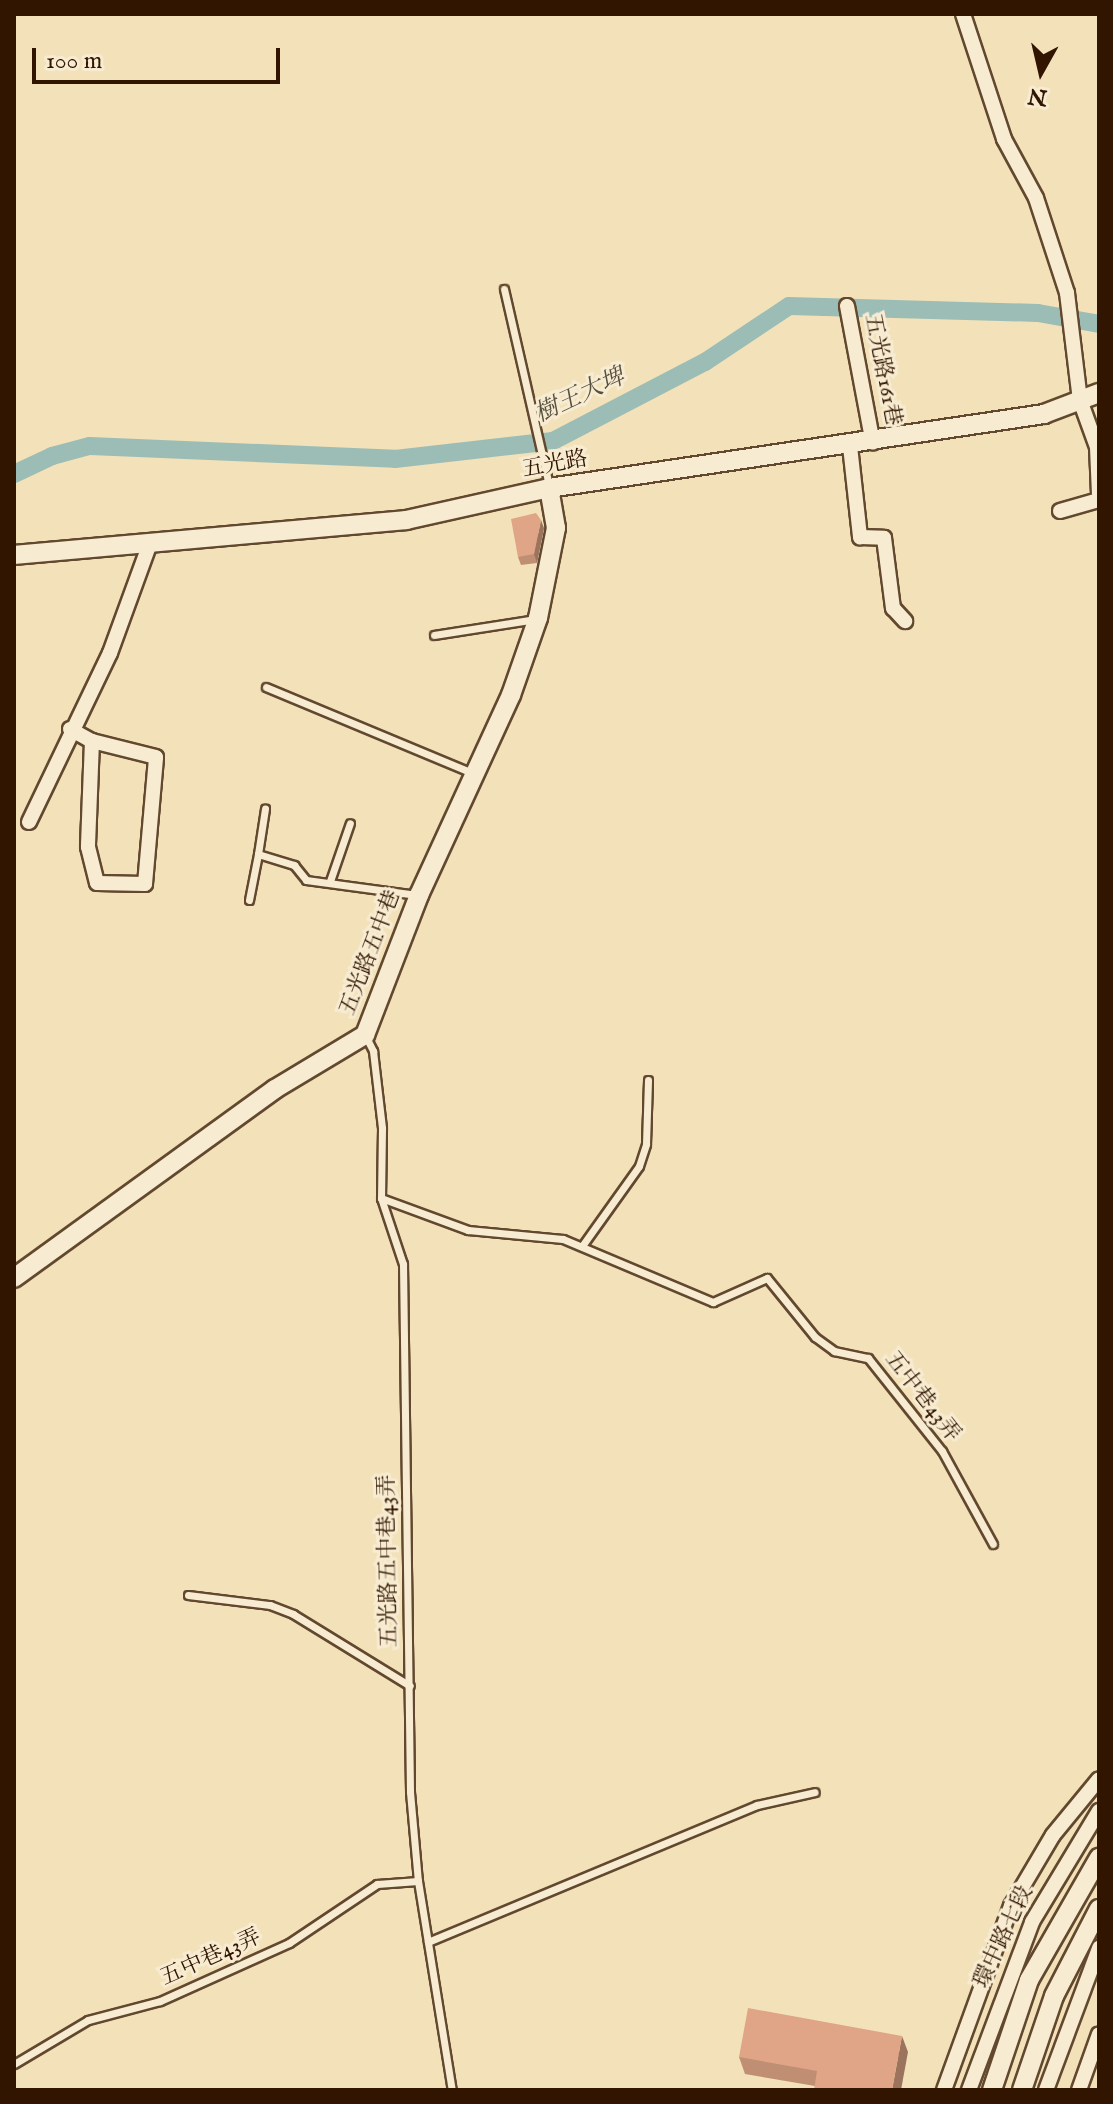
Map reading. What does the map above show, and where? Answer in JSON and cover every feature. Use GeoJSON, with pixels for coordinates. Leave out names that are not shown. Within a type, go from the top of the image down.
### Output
{"type":"FeatureCollection","features":[{"type":"Feature","properties":{"kind":"street"},"geometry":{"type":"LineString","coordinates":[[963,14],[1004,139],[1036,198],[1070,312],[1080,400],[1097,447],[1099,494]]}},
{"type":"Feature","properties":{"kind":"street","name":"五光路161巷"},"geometry":{"type":"LineString","coordinates":[[847,306],[873,443]]}},
{"type":"Feature","properties":{"kind":"street","name":"五光路"},"geometry":{"type":"LineString","coordinates":[[14,555],[406,520],[549,488],[873,443],[1044,414],[1099,393]]}},
{"type":"Feature","properties":{"kind":"street"},"geometry":{"type":"LineString","coordinates":[[850,446],[860,537],[884,538],[893,608],[905,621]]}},
{"type":"Feature","properties":{"kind":"street","name":"五光路五中巷"},"geometry":{"type":"LineString","coordinates":[[14,1278],[275,1089],[365,1035],[419,895],[511,695],[538,618],[556,528],[549,488]]}},
{"type":"Feature","properties":{"kind":"street"},"geometry":{"type":"LineString","coordinates":[[1060,511],[1099,500]]}},
{"type":"Feature","properties":{"kind":"street"},"geometry":{"type":"LineString","coordinates":[[29,822],[70,729],[110,653],[150,543]]}},
{"type":"Feature","properties":{"kind":"street"},"geometry":{"type":"LineString","coordinates":[[70,729],[92,741],[156,757],[145,884],[97,883],[88,847],[92,741]]}},
{"type":"Feature","properties":{"kind":"street"},"geometry":{"type":"LineString","coordinates":[[944,2090],[1011,1906],[1053,1835],[1099,1779]]}},
{"type":"Feature","properties":{"kind":"street","name":"環中路七段"},"geometry":{"type":"LineString","coordinates":[[969,2090],[1032,1922],[1099,1811]]}},
{"type":"Feature","properties":{"kind":"street","name":"環中路七段"},"geometry":{"type":"LineString","coordinates":[[992,2090],[1029,1980],[1099,1858]]}},
{"type":"Feature","properties":{"kind":"street"},"geometry":{"type":"LineString","coordinates":[[1022,2090],[1054,1996],[1099,1909]]}},
{"type":"Feature","properties":{"kind":"street"},"geometry":{"type":"LineString","coordinates":[[1046,2090],[1099,1948]]}},
{"type":"Feature","properties":{"kind":"street"},"geometry":{"type":"LineString","coordinates":[[1079,2090],[1099,2034]]}},
{"type":"Feature","properties":{"kind":"lane"},"geometry":{"type":"LineString","coordinates":[[504,289],[549,488]]}},
{"type":"Feature","properties":{"kind":"lane"},"geometry":{"type":"LineString","coordinates":[[434,635],[538,618]]}},
{"type":"Feature","properties":{"kind":"lane"},"geometry":{"type":"LineString","coordinates":[[266,687],[473,773]]}},
{"type":"Feature","properties":{"kind":"lane"},"geometry":{"type":"LineString","coordinates":[[249,900],[265,809]]}},
{"type":"Feature","properties":{"kind":"lane"},"geometry":{"type":"LineString","coordinates":[[330,881],[350,823]]}},
{"type":"Feature","properties":{"kind":"lane"},"geometry":{"type":"LineString","coordinates":[[258,854],[294,865],[306,880],[330,881],[389,895],[419,895]]}},
{"type":"Feature","properties":{"kind":"lane","name":"五光路五中巷43弄"},"geometry":{"type":"LineString","coordinates":[[365,1035],[373,1051],[382,1128],[381,1198],[403,1264],[410,1686],[418,1881],[452,2090]]}},
{"type":"Feature","properties":{"kind":"lane"},"geometry":{"type":"LineString","coordinates":[[582,1246],[639,1166],[646,1144],[648,1080]]}},
{"type":"Feature","properties":{"kind":"lane","name":"五中巷43弄"},"geometry":{"type":"LineString","coordinates":[[381,1198],[468,1230],[582,1246],[713,1302],[767,1278],[815,1337],[834,1351],[868,1358],[942,1451],[993,1544]]}},
{"type":"Feature","properties":{"kind":"lane"},"geometry":{"type":"LineString","coordinates":[[188,1595],[270,1605],[293,1614],[410,1686]]}},
{"type":"Feature","properties":{"kind":"lane"},"geometry":{"type":"LineString","coordinates":[[428,1942],[757,1805],[815,1792]]}},
{"type":"Feature","properties":{"kind":"lane","name":"五中巷43弄"},"geometry":{"type":"LineString","coordinates":[[14,2064],[88,2020],[160,2001],[289,1943],[377,1884],[418,1881]]}},
{"type":"Feature","properties":{"kind":"building"},"geometry":{"type":"Polygon","coordinates":[[[536,513],[541,520],[534,554],[518,557],[511,519],[536,513]]]}},
{"type":"Feature","properties":{"kind":"building"},"geometry":{"type":"Polygon","coordinates":[[[748,2008],[902,2036],[892,2090],[814,2090],[817,2071],[739,2057],[748,2008]]]}},
{"type":"Feature","properties":{"kind":"waterway","name":"樹王大埤"},"geometry":{"type":"LineString","coordinates":[[14,474],[52,456],[90,446],[395,459],[553,441],[705,362],[789,306],[1038,313],[1099,324]]}}]}
